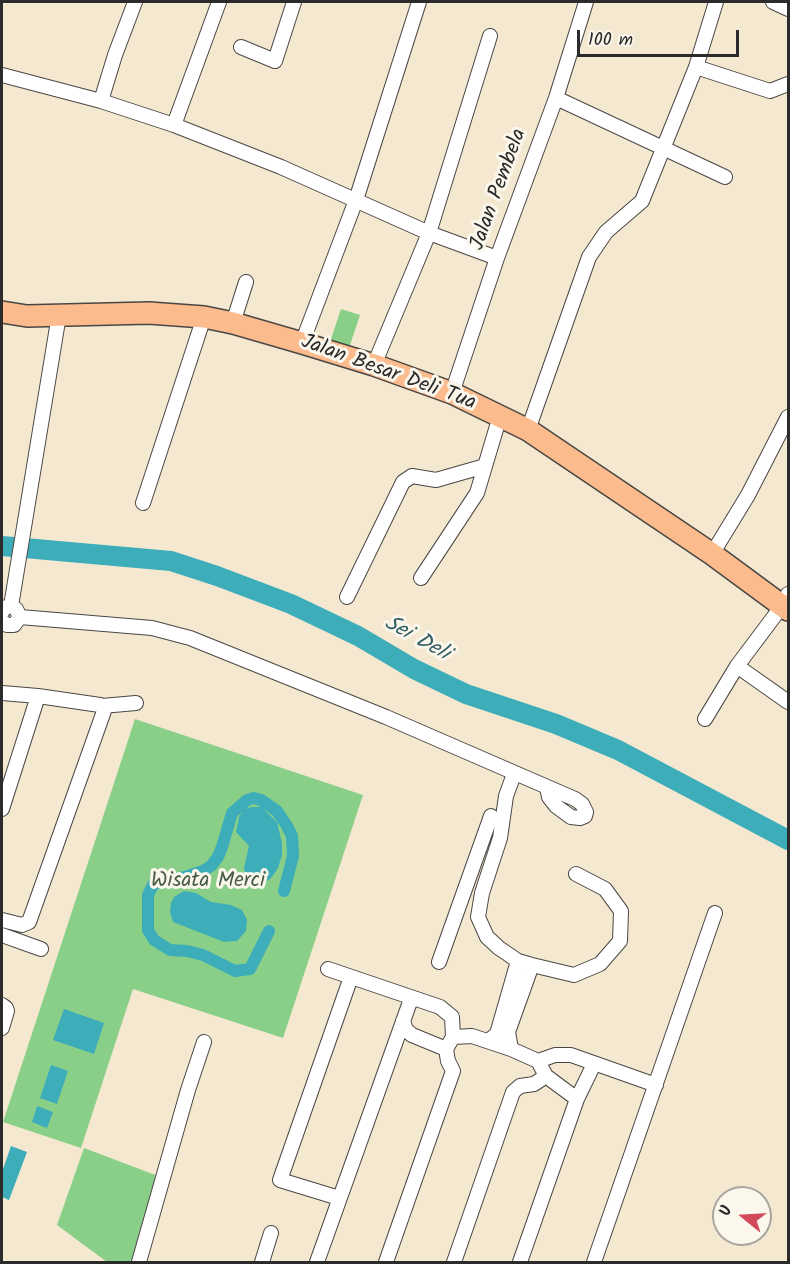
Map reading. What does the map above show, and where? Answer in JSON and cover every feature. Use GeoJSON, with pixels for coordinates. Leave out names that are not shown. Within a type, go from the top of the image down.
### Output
{"type":"FeatureCollection","features":[{"type":"Feature","properties":{"kind":"main road","name":"Jalan Besar Deli Tua"},"geometry":{"type":"LineString","coordinates":[[2,312],[27,316],[149,314],[204,317],[233,323],[374,365],[452,393],[528,430],[786,604]]}},
{"type":"Feature","properties":{"kind":"street"},"geometry":{"type":"LineString","coordinates":[[101,101],[135,2]]}},
{"type":"Feature","properties":{"kind":"street"},"geometry":{"type":"LineString","coordinates":[[174,125],[219,2]]}},
{"type":"Feature","properties":{"kind":"street"},"geometry":{"type":"LineString","coordinates":[[241,47],[275,61],[294,2]]}},
{"type":"Feature","properties":{"kind":"street"},"geometry":{"type":"LineString","coordinates":[[302,343],[356,200],[419,2]]}},
{"type":"Feature","properties":{"kind":"street","name":"Jalan Pembela"},"geometry":{"type":"LineString","coordinates":[[452,393],[497,258],[556,98],[586,2]]}},
{"type":"Feature","properties":{"kind":"street"},"geometry":{"type":"LineString","coordinates":[[528,430],[589,257],[606,232],[642,201],[696,67],[716,2]]}},
{"type":"Feature","properties":{"kind":"street"},"geometry":{"type":"LineString","coordinates":[[773,2],[789,9]]}},
{"type":"Feature","properties":{"kind":"street"},"geometry":{"type":"LineString","coordinates":[[374,365],[429,233],[490,36]]}},
{"type":"Feature","properties":{"kind":"street"},"geometry":{"type":"LineString","coordinates":[[696,67],[770,91],[789,84]]}},
{"type":"Feature","properties":{"kind":"street"},"geometry":{"type":"LineString","coordinates":[[2,75],[101,101],[174,125],[281,167],[429,233],[497,258]]}},
{"type":"Feature","properties":{"kind":"street"},"geometry":{"type":"LineString","coordinates":[[556,98],[725,177]]}},
{"type":"Feature","properties":{"kind":"street"},"geometry":{"type":"LineString","coordinates":[[233,323],[246,282]]}},
{"type":"Feature","properties":{"kind":"street"},"geometry":{"type":"LineString","coordinates":[[2,621],[6,625],[14,625],[11,611],[14,586],[59,315]]}},
{"type":"Feature","properties":{"kind":"street"},"geometry":{"type":"LineString","coordinates":[[143,503],[204,317]]}},
{"type":"Feature","properties":{"kind":"street"},"geometry":{"type":"LineString","coordinates":[[421,578],[477,493],[500,416]]}},
{"type":"Feature","properties":{"kind":"street"},"geometry":{"type":"LineString","coordinates":[[712,554],[748,495],[789,417]]}},
{"type":"Feature","properties":{"kind":"street"},"geometry":{"type":"LineString","coordinates":[[347,597],[403,482],[412,476],[436,480],[485,466]]}},
{"type":"Feature","properties":{"kind":"street"},"geometry":{"type":"LineString","coordinates":[[705,719],[737,666],[786,604]]}},
{"type":"Feature","properties":{"kind":"street"},"geometry":{"type":"LineString","coordinates":[[11,611],[152,628],[180,634],[386,717],[548,787]]}},
{"type":"Feature","properties":{"kind":"street"},"geometry":{"type":"LineString","coordinates":[[737,666],[789,702]]}},
{"type":"Feature","properties":{"kind":"street"},"geometry":{"type":"LineString","coordinates":[[2,693],[102,706],[136,703]]}},
{"type":"Feature","properties":{"kind":"street"},"geometry":{"type":"LineString","coordinates":[[2,809],[38,696]]}},
{"type":"Feature","properties":{"kind":"street"},"geometry":{"type":"LineString","coordinates":[[2,920],[22,925],[29,922],[104,711],[102,706]]}},
{"type":"Feature","properties":{"kind":"street"},"geometry":{"type":"LineString","coordinates":[[514,774],[506,796],[500,838],[482,893],[477,917],[487,938],[518,961],[574,975],[600,964],[620,941],[621,911],[605,889],[576,874]]}},
{"type":"Feature","properties":{"kind":"street"},"geometry":{"type":"LineString","coordinates":[[439,962],[491,816]]}},
{"type":"Feature","properties":{"kind":"street"},"geometry":{"type":"LineString","coordinates":[[481,845],[496,850]]}},
{"type":"Feature","properties":{"kind":"street"},"geometry":{"type":"LineString","coordinates":[[594,1263],[715,913]]}},
{"type":"Feature","properties":{"kind":"street"},"geometry":{"type":"LineString","coordinates":[[456,914],[464,917],[477,917]]}},
{"type":"Feature","properties":{"kind":"street"},"geometry":{"type":"LineString","coordinates":[[2,935],[42,949]]}},
{"type":"Feature","properties":{"kind":"street"},"geometry":{"type":"LineString","coordinates":[[488,1041],[497,1034],[518,961]]}},
{"type":"Feature","properties":{"kind":"street"},"geometry":{"type":"LineString","coordinates":[[511,1049],[508,1032],[532,965]]}},
{"type":"Feature","properties":{"kind":"street"},"geometry":{"type":"LineString","coordinates":[[328,969],[440,1007],[452,1017],[448,1061],[453,1071],[386,1263]]}},
{"type":"Feature","properties":{"kind":"street"},"geometry":{"type":"LineString","coordinates":[[339,1198],[280,1180],[351,977]]}},
{"type":"Feature","properties":{"kind":"street"},"geometry":{"type":"LineString","coordinates":[[317,1263],[411,999]]}},
{"type":"Feature","properties":{"kind":"street"},"geometry":{"type":"LineString","coordinates":[[2,1005],[7,1011],[2,1028]]}},
{"type":"Feature","properties":{"kind":"street"},"geometry":{"type":"LineString","coordinates":[[403,1021],[406,1030],[412,1035],[450,1043],[472,1036],[538,1061],[546,1076],[577,1099]]}},
{"type":"Feature","properties":{"kind":"street"},"geometry":{"type":"LineString","coordinates":[[139,1263],[188,1090],[204,1042]]}},
{"type":"Feature","properties":{"kind":"street"},"geometry":{"type":"LineString","coordinates":[[538,1061],[555,1056],[571,1055],[656,1085]]}},
{"type":"Feature","properties":{"kind":"street"},"geometry":{"type":"LineString","coordinates":[[520,1263],[577,1099],[594,1064]]}},
{"type":"Feature","properties":{"kind":"street"},"geometry":{"type":"LineString","coordinates":[[454,1263],[513,1092],[520,1086],[534,1084],[546,1076]]}},
{"type":"Feature","properties":{"kind":"street"},"geometry":{"type":"LineString","coordinates":[[262,1263],[271,1233]]}},
{"type":"Feature","properties":{"kind":"green space"},"geometry":{"type":"Polygon","coordinates":[[[341,309],[360,315],[349,348],[330,342],[341,309]]]}},
{"type":"Feature","properties":{"kind":"green space","name":"Wisata Merci"},"geometry":{"type":"Polygon","coordinates":[[[135,719],[363,795],[283,1038],[133,989],[81,1148],[3,1122],[135,719]]]}},
{"type":"Feature","properties":{"kind":"green space"},"geometry":{"type":"Polygon","coordinates":[[[84,1148],[158,1176],[132,1262],[107,1262],[57,1225],[84,1148]]]}},
{"type":"Feature","properties":{"kind":"water"},"geometry":{"type":"Polygon","coordinates":[[[261,807],[277,822],[282,843],[282,855],[278,868],[272,877],[260,887],[253,886],[246,877],[244,868],[249,846],[236,832],[239,817],[244,809],[261,807]]]}},
{"type":"Feature","properties":{"kind":"water"},"geometry":{"type":"Polygon","coordinates":[[[184,891],[196,893],[211,902],[231,905],[242,910],[247,920],[246,931],[237,941],[224,942],[173,922],[170,912],[171,903],[174,897],[184,891]]]}},
{"type":"Feature","properties":{"kind":"water"},"geometry":{"type":"Polygon","coordinates":[[[64,1009],[104,1023],[94,1054],[53,1040],[64,1009]]]}},
{"type":"Feature","properties":{"kind":"water"},"geometry":{"type":"Polygon","coordinates":[[[51,1065],[68,1071],[57,1104],[40,1098],[51,1065]]]}},
{"type":"Feature","properties":{"kind":"water"},"geometry":{"type":"Polygon","coordinates":[[[37,1106],[53,1112],[47,1128],[32,1122],[37,1106]]]}},
{"type":"Feature","properties":{"kind":"water"},"geometry":{"type":"Polygon","coordinates":[[[11,1146],[27,1152],[9,1200],[2,1197],[2,1172],[11,1146]]]}},
{"type":"Feature","properties":{"kind":"waterway","name":"Sei Deli"},"geometry":{"type":"LineString","coordinates":[[2,546],[171,561],[217,576],[291,604],[358,636],[414,669],[466,694],[556,724],[618,750],[788,840]]}},
{"type":"Feature","properties":{"kind":"waterway"},"geometry":{"type":"LineString","coordinates":[[269,931],[250,969],[235,971],[203,955],[170,950],[154,940],[148,930],[148,895],[153,885],[185,877],[211,866],[222,847],[232,813],[247,800],[254,798],[277,811],[292,836],[293,856],[284,891]]}}]}
